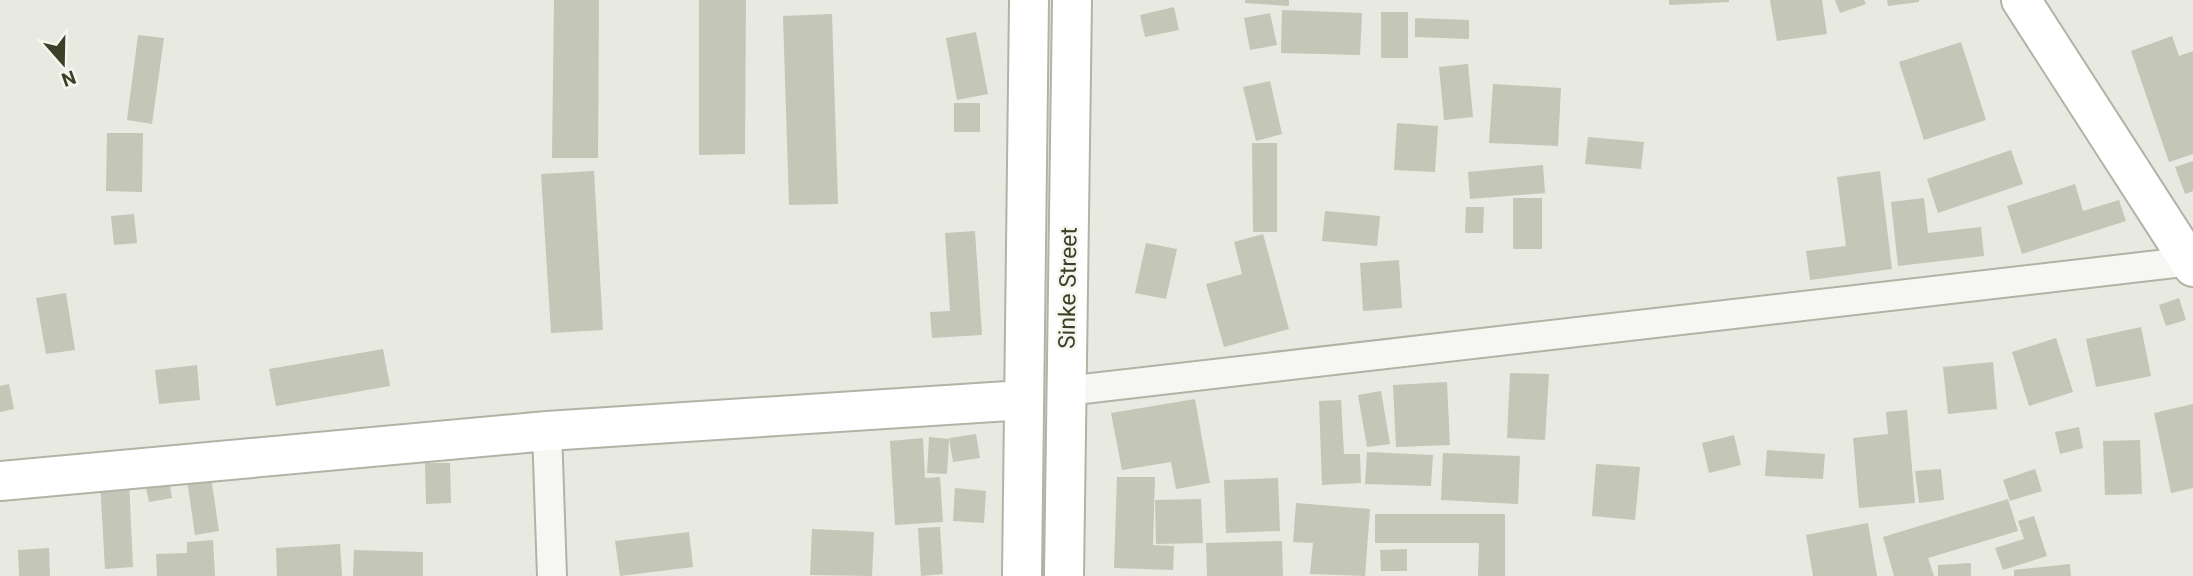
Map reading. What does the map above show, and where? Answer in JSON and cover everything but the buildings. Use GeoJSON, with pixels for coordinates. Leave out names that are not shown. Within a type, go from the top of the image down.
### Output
{"type":"FeatureCollection","features":[{"type":"Feature","properties":{"kind":"street","name":"Sinke Street"},"geometry":{"type":"LineString","coordinates":[[1021,576],[1029,0]]}},
{"type":"Feature","properties":{"kind":"street","name":"Sinke Street"},"geometry":{"type":"LineString","coordinates":[[1064,576],[1072,0]]}},
{"type":"Feature","properties":{"kind":"street"},"geometry":{"type":"LineString","coordinates":[[1066,391],[2192,261],[2021,0]]}},
{"type":"Feature","properties":{"kind":"street"},"geometry":{"type":"LineString","coordinates":[[0,481],[547,431],[1024,400]]}},
{"type":"Feature","properties":{"kind":"street"},"geometry":{"type":"LineString","coordinates":[[547,431],[552,576]]}}]}
